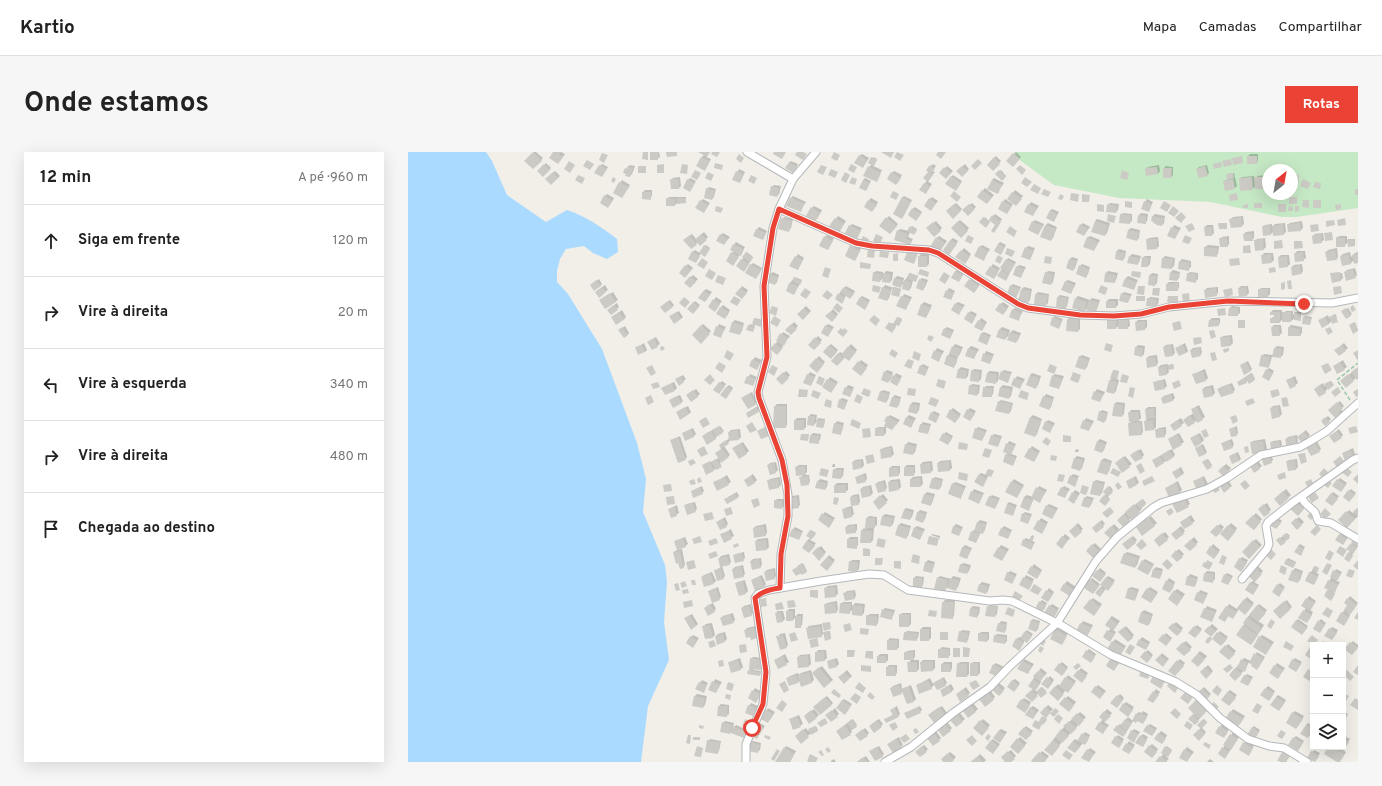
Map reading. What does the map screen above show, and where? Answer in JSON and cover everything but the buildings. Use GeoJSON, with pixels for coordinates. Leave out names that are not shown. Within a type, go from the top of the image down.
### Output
{"type":"FeatureCollection","features":[{"type":"Feature","properties":{"kind":"street"},"geometry":{"type":"LineString","coordinates":[[747,152],[793,179]]}},
{"type":"Feature","properties":{"kind":"street"},"geometry":{"type":"LineString","coordinates":[[780,588],[781,554],[788,516],[788,495],[782,460],[758,392],[767,357],[764,286],[773,228],[779,209],[793,179],[816,152]]}},
{"type":"Feature","properties":{"kind":"street"},"geometry":{"type":"LineString","coordinates":[[779,209],[856,243],[872,246],[929,250],[938,253],[1018,304],[1028,308],[1080,315],[1114,316],[1141,314],[1169,307],[1228,301],[1332,303],[1358,298]]}},
{"type":"Feature","properties":{"kind":"street"},"geometry":{"type":"LineString","coordinates":[[884,762],[911,747],[953,713],[990,687],[1009,667],[1057,623],[1100,556],[1123,531],[1154,507],[1161,503],[1207,489],[1228,478],[1261,455],[1300,447],[1327,431],[1356,404]]}},
{"type":"Feature","properties":{"kind":"street"},"geometry":{"type":"LineString","coordinates":[[1242,579],[1267,549],[1269,544],[1266,526],[1268,522],[1353,460],[1358,458]]}},
{"type":"Feature","properties":{"kind":"street"},"geometry":{"type":"LineString","coordinates":[[1301,497],[1315,512],[1318,521],[1331,523],[1358,539]]}},
{"type":"Feature","properties":{"kind":"street"},"geometry":{"type":"LineString","coordinates":[[746,762],[746,744],[763,704],[766,672],[755,598],[758,594],[769,590],[869,574],[884,574],[908,590],[990,601],[1012,601],[1057,623],[1112,655],[1176,682],[1197,695],[1220,718],[1248,739],[1269,746],[1284,748],[1307,762]]}},
{"type":"Feature","properties":{"kind":"path"},"geometry":{"type":"LineString","coordinates":[[1356,404],[1337,380],[1358,363]]}},
{"type":"Feature","properties":{"kind":"green space"},"geometry":{"type":"Polygon","coordinates":[[[1014,152],[1358,152],[1358,208],[1296,217],[1282,217],[1211,202],[1119,198],[1054,185],[1021,161],[1014,152]]]}},
{"type":"Feature","properties":{"kind":"water"},"geometry":{"type":"Polygon","coordinates":[[[408,152],[486,152],[492,161],[507,195],[546,222],[567,210],[587,219],[617,239],[618,252],[607,259],[593,253],[584,246],[566,249],[560,259],[557,271],[557,282],[568,294],[602,349],[637,443],[646,479],[643,512],[665,565],[667,582],[664,622],[669,660],[648,706],[641,762],[408,762],[408,152]]]}},
{"type":"Feature","properties":{"kind":"route"},"geometry":{"type":"LineString","coordinates":[[752,728],[763,704],[766,672],[755,598],[758,594],[780,588],[781,554],[788,516],[786,476],[782,460],[758,392],[767,357],[764,286],[773,228],[779,209],[856,243],[872,246],[929,250],[938,253],[1018,304],[1028,308],[1080,315],[1114,316],[1141,314],[1169,307],[1228,301],[1304,304]]}}]}
